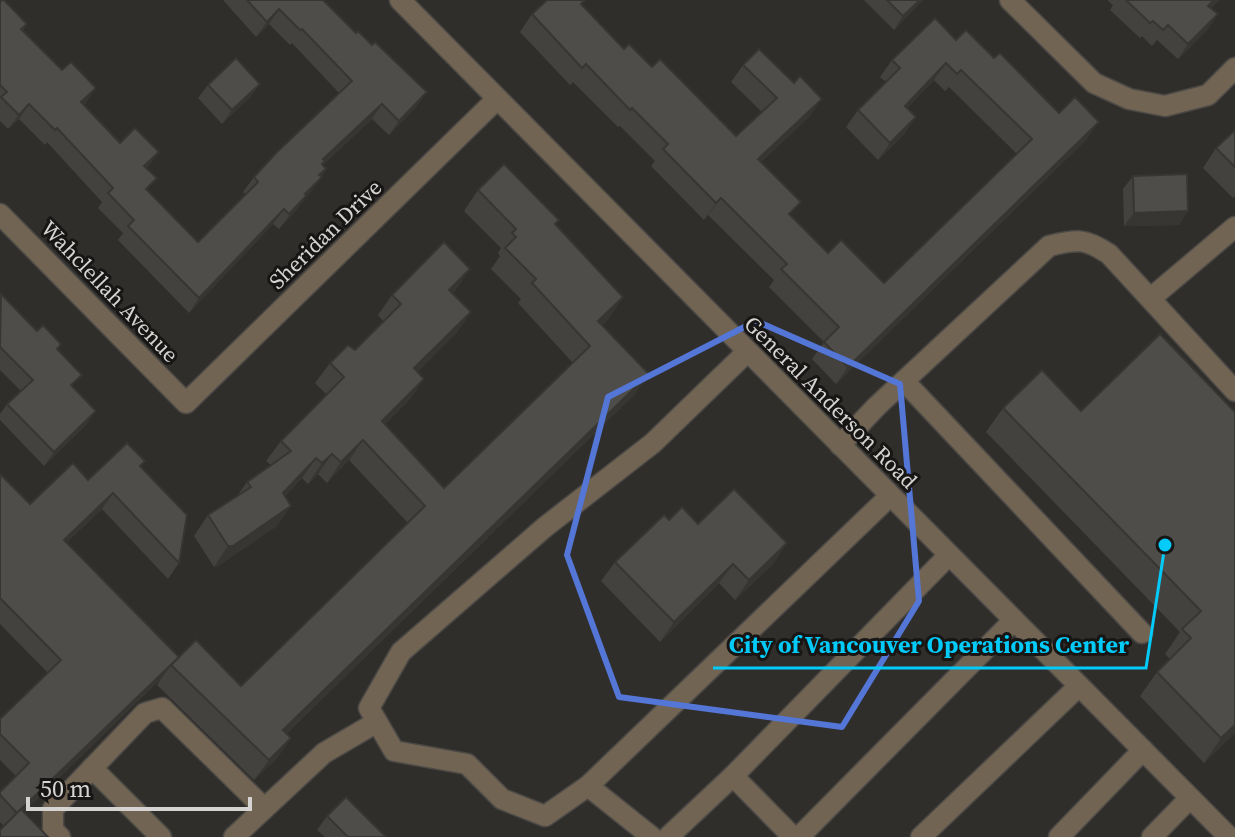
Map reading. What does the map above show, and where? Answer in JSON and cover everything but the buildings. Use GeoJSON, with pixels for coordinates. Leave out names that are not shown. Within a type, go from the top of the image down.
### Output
{"type":"FeatureCollection","features":[{"type":"Feature","properties":{"kind":"street","name":"General Anderson Road"},"geometry":{"type":"LineString","coordinates":[[400,0],[1143,750],[1220,834]]}},
{"type":"Feature","properties":{"kind":"street"},"geometry":{"type":"LineString","coordinates":[[1010,0],[1094,83],[1129,99],[1165,106],[1208,95],[1235,68]]}},
{"type":"Feature","properties":{"kind":"street","name":"Sheridan Drive"},"geometry":{"type":"LineString","coordinates":[[186,403],[497,99]]}},
{"type":"Feature","properties":{"kind":"street","name":"Wahclellah Avenue"},"geometry":{"type":"LineString","coordinates":[[0,214],[186,403]]}},
{"type":"Feature","properties":{"kind":"street"},"geometry":{"type":"LineString","coordinates":[[1151,298],[1235,227]]}},
{"type":"Feature","properties":{"kind":"street"},"geometry":{"type":"LineString","coordinates":[[840,445],[1049,246],[1069,241],[1092,243],[1109,254],[1235,391]]}},
{"type":"Feature","properties":{"kind":"street"},"geometry":{"type":"LineString","coordinates":[[747,352],[653,443],[545,527],[401,652],[369,708],[394,751],[467,764],[502,799],[545,816],[588,786],[890,496]]}},
{"type":"Feature","properties":{"kind":"street"},"geometry":{"type":"LineString","coordinates":[[904,381],[1142,633]]}},
{"type":"Feature","properties":{"kind":"street"},"geometry":{"type":"LineString","coordinates":[[668,837],[733,776],[949,555]]}},
{"type":"Feature","properties":{"kind":"street"},"geometry":{"type":"LineString","coordinates":[[733,776],[796,837],[1014,620]]}},
{"type":"Feature","properties":{"kind":"street"},"geometry":{"type":"LineString","coordinates":[[921,837],[1079,686]]}},
{"type":"Feature","properties":{"kind":"street"},"geometry":{"type":"LineString","coordinates":[[60,837],[53,830],[53,809],[145,713],[162,708],[264,808]]}},
{"type":"Feature","properties":{"kind":"street"},"geometry":{"type":"LineString","coordinates":[[234,837],[324,753],[377,722]]}},
{"type":"Feature","properties":{"kind":"street"},"geometry":{"type":"LineString","coordinates":[[1059,837],[1143,750]]}},
{"type":"Feature","properties":{"kind":"street"},"geometry":{"type":"LineString","coordinates":[[92,768],[161,837]]}},
{"type":"Feature","properties":{"kind":"street"},"geometry":{"type":"LineString","coordinates":[[588,786],[652,837]]}},
{"type":"Feature","properties":{"kind":"street"},"geometry":{"type":"LineString","coordinates":[[1152,837],[1190,798]]}},
{"type":"Feature","properties":{"kind":"highlighted area"},"geometry":{"type":"Polygon","coordinates":[[[756,321],[900,384],[919,601],[842,727],[619,697],[567,555],[608,397],[756,321]]]}},
{"type":"Feature","properties":{"kind":"place","name":"City of Vancouver Operations Center"},"geometry":{"type":"Point","coordinates":[1165,545]}}]}
